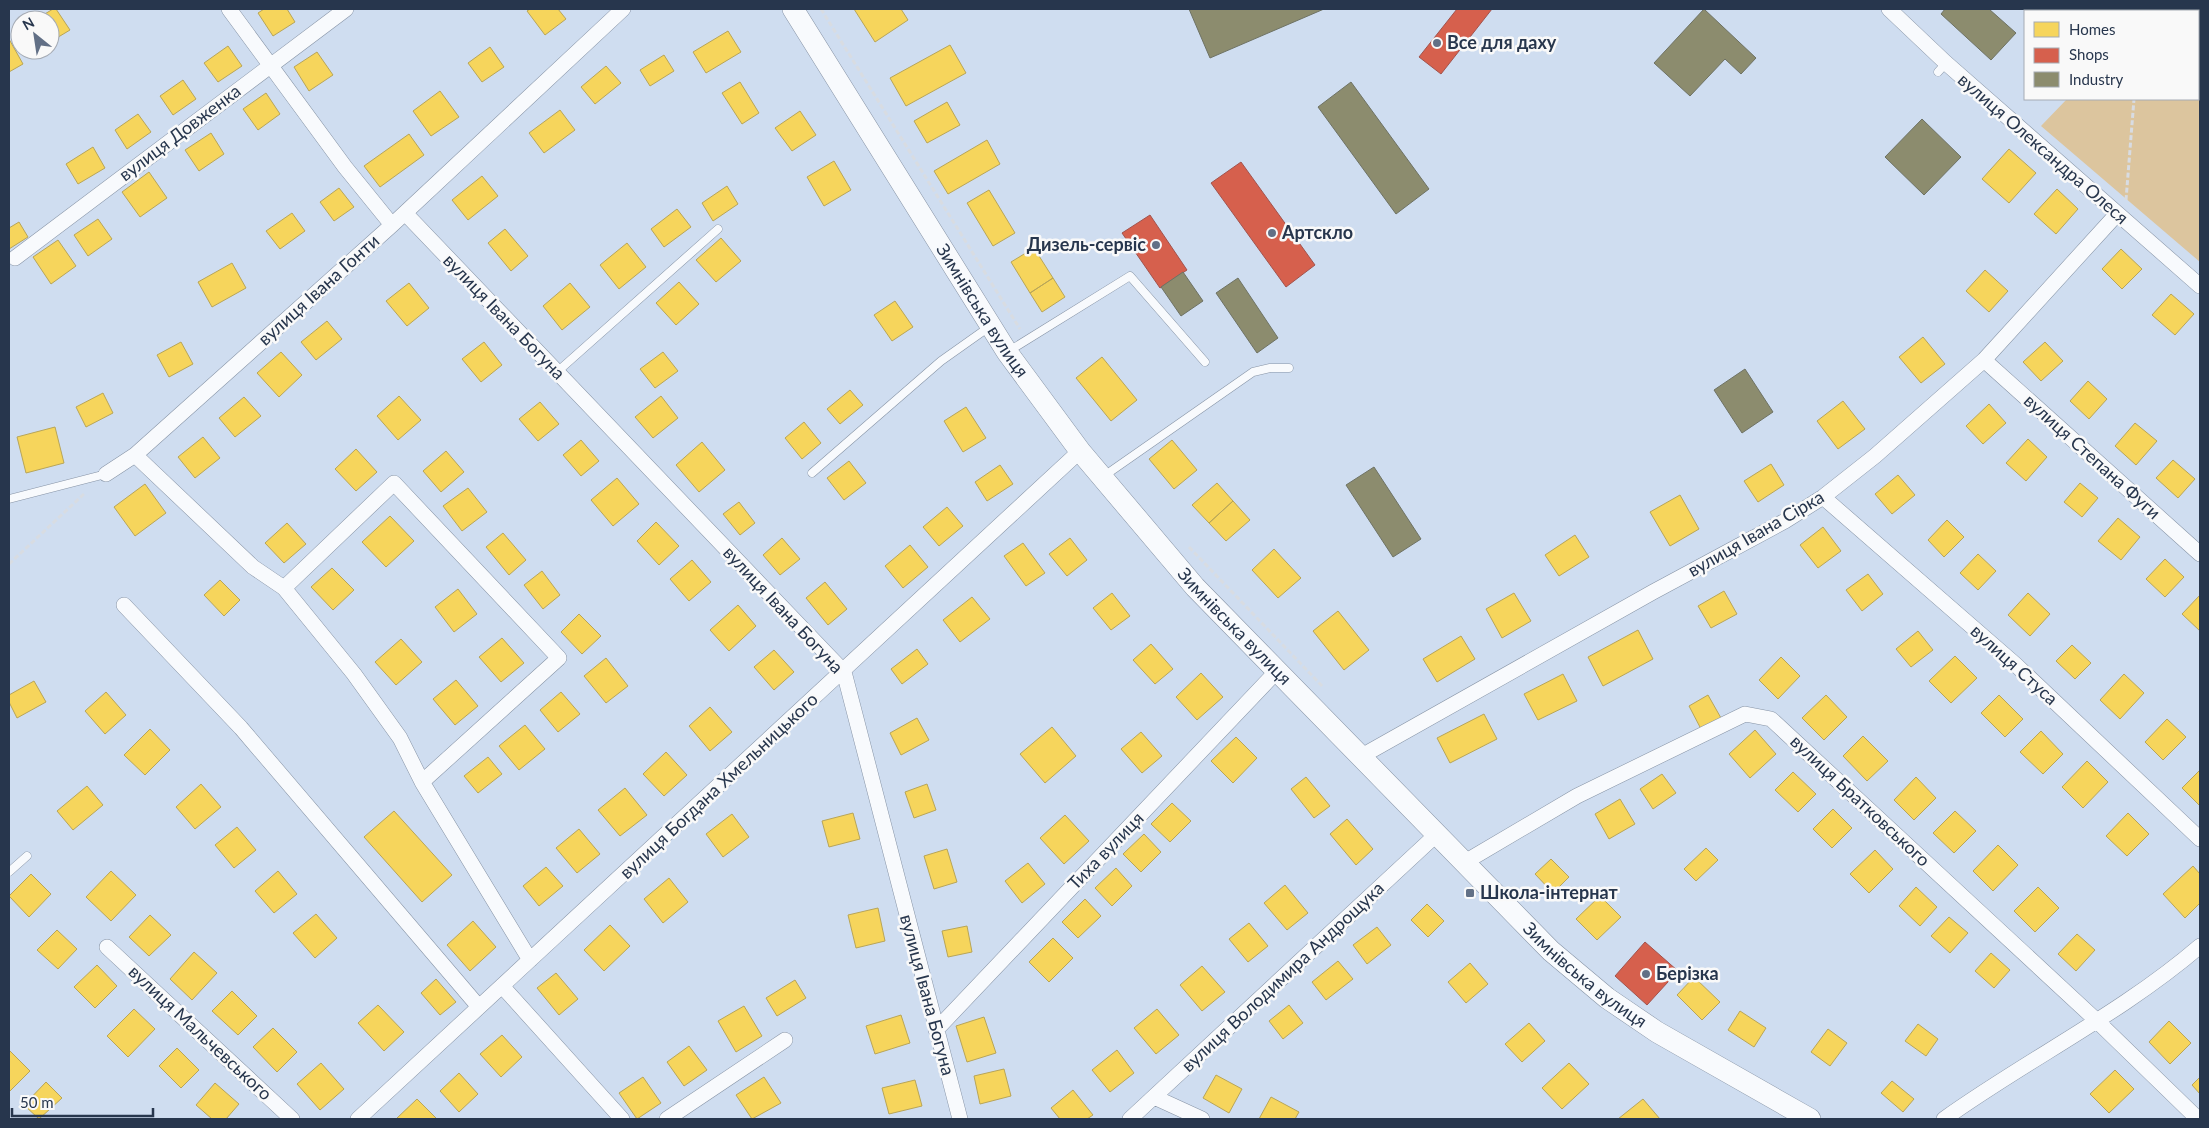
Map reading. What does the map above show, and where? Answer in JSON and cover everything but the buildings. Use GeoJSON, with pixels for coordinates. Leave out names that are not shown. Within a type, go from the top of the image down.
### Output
{"type":"FeatureCollection","features":[{"type":"Feature","properties":{"kind":"main road","name":"Зимнівська вулиця"},"geometry":{"type":"LineString","coordinates":[[793,9],[1007,352],[1080,451],[1195,586],[1551,951],[1607,998],[1657,1032],[1810,1119]]}},
{"type":"Feature","properties":{"kind":"street"},"geometry":{"type":"LineString","coordinates":[[229,9],[345,167],[392,225]]}},
{"type":"Feature","properties":{"kind":"street","name":"вулиця Довженка"},"geometry":{"type":"LineString","coordinates":[[15,258],[346,9]]}},
{"type":"Feature","properties":{"kind":"street","name":"вулиця Івана Гонти"},"geometry":{"type":"LineString","coordinates":[[106,474],[135,455],[392,225],[623,9]]}},
{"type":"Feature","properties":{"kind":"street","name":"вулиця Олександра Олеся"},"geometry":{"type":"LineString","coordinates":[[1889,9],[1942,68],[2200,286]]}},
{"type":"Feature","properties":{"kind":"street","name":"вулиця Івана Богуна"},"geometry":{"type":"LineString","coordinates":[[405,213],[844,672],[960,1119]]}},
{"type":"Feature","properties":{"kind":"street","name":"вулиця Івана Сірка"},"geometry":{"type":"LineString","coordinates":[[1360,757],[1653,592],[1785,521],[1823,497],[1875,456],[1984,360],[2121,218]]}},
{"type":"Feature","properties":{"kind":"street","name":"вулиця Степана Фуги"},"geometry":{"type":"LineString","coordinates":[[1984,360],[2200,554]]}},
{"type":"Feature","properties":{"kind":"street","name":"вулиця Богдана Хмельницького"},"geometry":{"type":"LineString","coordinates":[[358,1119],[844,672],[1080,451]]}},
{"type":"Feature","properties":{"kind":"street"},"geometry":{"type":"LineString","coordinates":[[135,455],[252,567],[284,588],[354,674],[400,738],[422,782],[530,960]]}},
{"type":"Feature","properties":{"kind":"street"},"geometry":{"type":"LineString","coordinates":[[284,588],[394,483],[559,658],[422,782]]}},
{"type":"Feature","properties":{"kind":"street","name":"вулиця Стуса"},"geometry":{"type":"LineString","coordinates":[[1823,497],[2016,665],[2200,839]]}},
{"type":"Feature","properties":{"kind":"street"},"geometry":{"type":"LineString","coordinates":[[124,605],[241,728],[479,1007]]}},
{"type":"Feature","properties":{"kind":"street","name":"Тиха вулиця"},"geometry":{"type":"LineString","coordinates":[[936,1030],[1277,672]]}},
{"type":"Feature","properties":{"kind":"street","name":"вулиця Братковського"},"geometry":{"type":"LineString","coordinates":[[1465,862],[1577,796],[1745,714],[1771,719],[2096,1020],[2198,1119]]}},
{"type":"Feature","properties":{"kind":"street","name":"вулиця Володимира Андрощука"},"geometry":{"type":"LineString","coordinates":[[1130,1119],[1436,834]]}},
{"type":"Feature","properties":{"kind":"street"},"geometry":{"type":"LineString","coordinates":[[1944,1119],[1978,1095],[2171,971],[2200,946]]}},
{"type":"Feature","properties":{"kind":"street","name":"вулиця Мальчевського"},"geometry":{"type":"LineString","coordinates":[[107,947],[292,1119]]}},
{"type":"Feature","properties":{"kind":"street"},"geometry":{"type":"LineString","coordinates":[[502,986],[622,1119]]}},
{"type":"Feature","properties":{"kind":"street"},"geometry":{"type":"LineString","coordinates":[[666,1119],[785,1040]]}},
{"type":"Feature","properties":{"kind":"street"},"geometry":{"type":"LineString","coordinates":[[1154,1097],[1202,1119]]}},
{"type":"Feature","properties":{"kind":"lane"},"geometry":{"type":"LineString","coordinates":[[556,372],[718,229]]}},
{"type":"Feature","properties":{"kind":"lane"},"geometry":{"type":"LineString","coordinates":[[1007,352],[1130,276],[1205,362]]}},
{"type":"Feature","properties":{"kind":"lane"},"geometry":{"type":"LineString","coordinates":[[812,473],[941,361],[991,326]]}},
{"type":"Feature","properties":{"kind":"lane"},"geometry":{"type":"LineString","coordinates":[[1102,477],[1253,372],[1270,368],[1289,368]]}},
{"type":"Feature","properties":{"kind":"lane"},"geometry":{"type":"LineString","coordinates":[[9,499],[106,474]]}},
{"type":"Feature","properties":{"kind":"lane"},"geometry":{"type":"LineString","coordinates":[[9,872],[27,856]]}},
{"type":"Feature","properties":{"kind":"path"},"geometry":{"type":"LineString","coordinates":[[821,9],[1027,340]]}},
{"type":"Feature","properties":{"kind":"path"},"geometry":{"type":"LineString","coordinates":[[2121,218],[2134,100]]}},
{"type":"Feature","properties":{"kind":"path"},"geometry":{"type":"LineString","coordinates":[[9,564],[106,474]]}},
{"type":"Feature","properties":{"kind":"path"},"geometry":{"type":"LineString","coordinates":[[1186,543],[1325,689]]}},
{"type":"Feature","properties":{"kind":"shaded area"},"geometry":{"type":"Polygon","coordinates":[[[2199,88],[2200,262],[2041,126],[2066,100],[2199,100],[2199,88]]]}},
{"type":"Feature","properties":{"kind":"place","name":"Все для даху"},"geometry":{"type":"Point","coordinates":[1437,43]}},
{"type":"Feature","properties":{"kind":"place","name":"Артскло"},"geometry":{"type":"Point","coordinates":[1272,233]}},
{"type":"Feature","properties":{"kind":"place","name":"Дизель-сервіс"},"geometry":{"type":"Point","coordinates":[1156,245]}},
{"type":"Feature","properties":{"kind":"place","name":"Школа-інтернат"},"geometry":{"type":"Point","coordinates":[1470,893]}},
{"type":"Feature","properties":{"kind":"place","name":"Берізка"},"geometry":{"type":"Point","coordinates":[1646,974]}}]}
